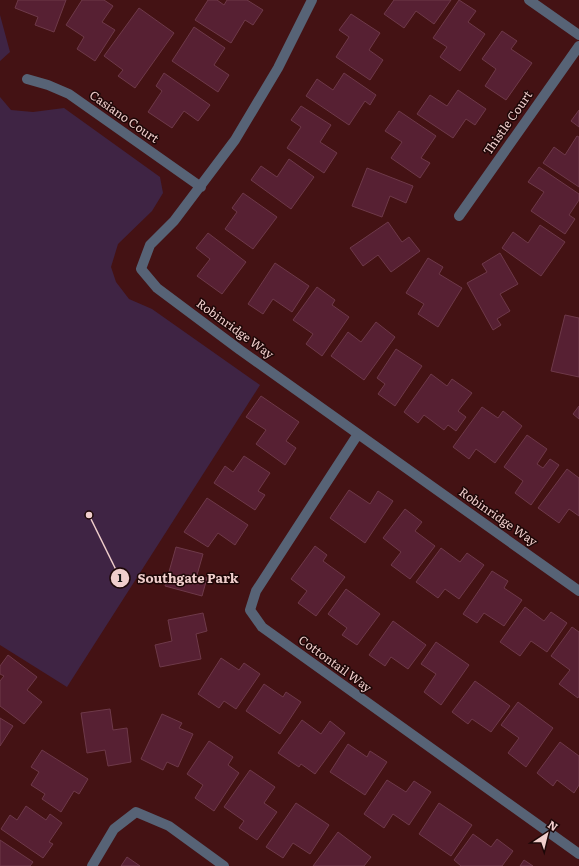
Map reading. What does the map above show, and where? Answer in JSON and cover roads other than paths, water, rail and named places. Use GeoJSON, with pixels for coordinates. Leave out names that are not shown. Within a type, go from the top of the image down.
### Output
{"type":"FeatureCollection","features":[{"type":"Feature","properties":{"kind":"street","name":"Robinridge Way"},"geometry":{"type":"LineString","coordinates":[[312,0],[278,68],[235,140],[174,221],[150,245],[141,269],[157,288],[240,350],[579,591]]}},
{"type":"Feature","properties":{"kind":"street"},"geometry":{"type":"LineString","coordinates":[[530,0],[579,35]]}},
{"type":"Feature","properties":{"kind":"street","name":"Thistle Court"},"geometry":{"type":"LineString","coordinates":[[459,216],[579,46]]}},
{"type":"Feature","properties":{"kind":"street","name":"Casiano Court"},"geometry":{"type":"LineString","coordinates":[[27,79],[48,85],[69,94],[201,187]]}},
{"type":"Feature","properties":{"kind":"street","name":"Cottontail Way"},"geometry":{"type":"LineString","coordinates":[[358,434],[256,591],[250,610],[262,627],[579,854]]}},
{"type":"Feature","properties":{"kind":"street"},"geometry":{"type":"LineString","coordinates":[[92,866],[114,829],[136,812],[169,826],[224,866]]}},
{"type":"Feature","properties":{"kind":"place","name":"Southgate Park"},"geometry":{"type":"Point","coordinates":[89,515]}}]}
